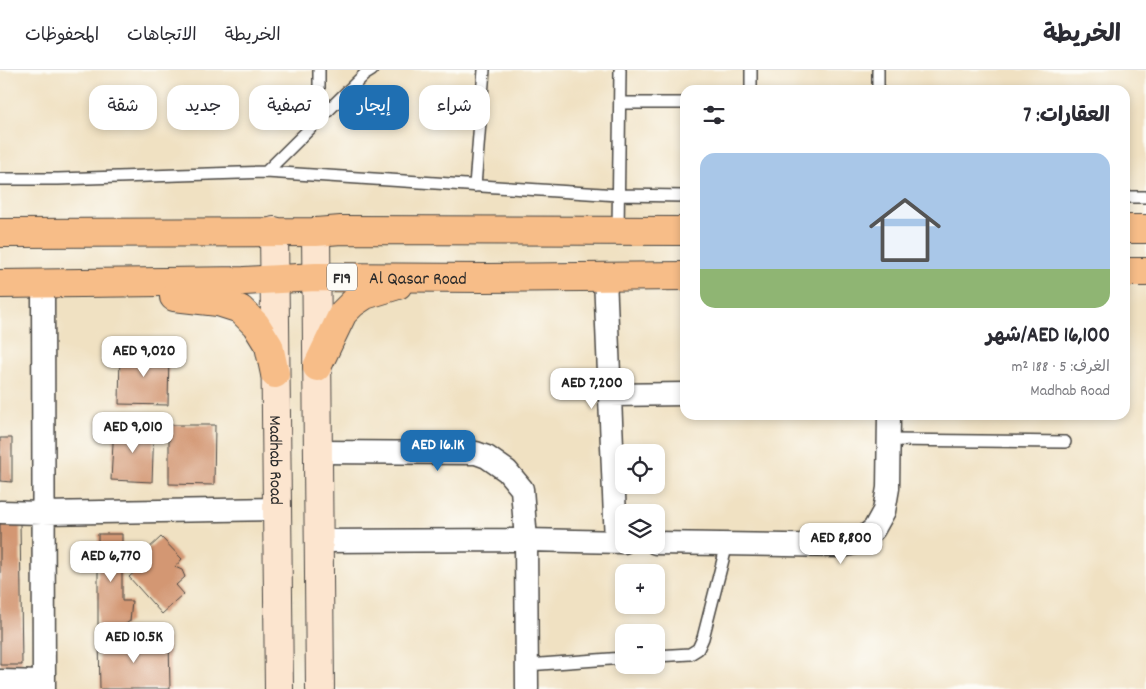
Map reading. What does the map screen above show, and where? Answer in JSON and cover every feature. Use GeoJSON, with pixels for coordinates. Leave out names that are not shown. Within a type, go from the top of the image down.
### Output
{"type":"FeatureCollection","features":[{"type":"Feature","properties":{"kind":"main road"},"geometry":{"type":"LineString","coordinates":[[1130,229],[1146,229]]}},
{"type":"Feature","properties":{"kind":"main road"},"geometry":{"type":"LineString","coordinates":[[0,233],[316,232],[342,230],[680,231]]}},
{"type":"Feature","properties":{"kind":"main road","name":"Madhab Road"},"geometry":{"type":"LineString","coordinates":[[274,231],[279,689]]}},
{"type":"Feature","properties":{"kind":"main road"},"geometry":{"type":"LineString","coordinates":[[316,232],[320,689]]}},
{"type":"Feature","properties":{"kind":"main road"},"geometry":{"type":"LineString","coordinates":[[1130,272],[1146,272]]}},
{"type":"Feature","properties":{"kind":"main road","name":"Al Qasar Road"},"geometry":{"type":"LineString","coordinates":[[0,284],[244,281],[316,277],[680,276]]}},
{"type":"Feature","properties":{"kind":"main road"},"geometry":{"type":"LineString","coordinates":[[317,368],[343,313],[353,303],[365,295],[429,277]]}},
{"type":"Feature","properties":{"kind":"main road"},"geometry":{"type":"LineString","coordinates":[[89,284],[218,302],[240,309],[256,325],[269,346],[275,374]]}},
{"type":"Feature","properties":{"kind":"street"},"geometry":{"type":"LineString","coordinates":[[605,277],[617,504]]}},
{"type":"Feature","properties":{"kind":"street"},"geometry":{"type":"LineString","coordinates":[[0,681],[44,685],[42,284]]}},
{"type":"Feature","properties":{"kind":"street"},"geometry":{"type":"LineString","coordinates":[[610,394],[680,394]]}},
{"type":"Feature","properties":{"kind":"street"},"geometry":{"type":"LineString","coordinates":[[665,543],[843,546],[858,542],[874,529],[884,511],[888,488],[889,420]]}},
{"type":"Feature","properties":{"kind":"street"},"geometry":{"type":"LineString","coordinates":[[318,452],[476,453],[487,457],[507,471],[522,489],[526,540],[527,689]]}},
{"type":"Feature","properties":{"kind":"street"},"geometry":{"type":"LineString","coordinates":[[0,512],[277,509]]}},
{"type":"Feature","properties":{"kind":"street"},"geometry":{"type":"LineString","coordinates":[[319,541],[526,540],[615,542]]}},
{"type":"Feature","properties":{"kind":"lane"},"geometry":{"type":"LineString","coordinates":[[319,85],[320,70]]}},
{"type":"Feature","properties":{"kind":"lane"},"geometry":{"type":"LineString","coordinates":[[329,109],[364,75],[372,70]]}},
{"type":"Feature","properties":{"kind":"lane"},"geometry":{"type":"LineString","coordinates":[[475,186],[484,70]]}},
{"type":"Feature","properties":{"kind":"lane"},"geometry":{"type":"LineString","coordinates":[[618,231],[620,70]]}},
{"type":"Feature","properties":{"kind":"lane"},"geometry":{"type":"LineString","coordinates":[[751,70],[751,85]]}},
{"type":"Feature","properties":{"kind":"lane"},"geometry":{"type":"LineString","coordinates":[[878,70],[878,85]]}},
{"type":"Feature","properties":{"kind":"lane"},"geometry":{"type":"LineString","coordinates":[[620,103],[680,103]]}},
{"type":"Feature","properties":{"kind":"lane"},"geometry":{"type":"LineString","coordinates":[[266,172],[308,130]]}},
{"type":"Feature","properties":{"kind":"lane"},"geometry":{"type":"LineString","coordinates":[[0,179],[58,179],[266,172],[618,195],[680,196]]}},
{"type":"Feature","properties":{"kind":"lane"},"geometry":{"type":"LineString","coordinates":[[1130,197],[1146,197]]}},
{"type":"Feature","properties":{"kind":"lane"},"geometry":{"type":"LineString","coordinates":[[888,440],[1065,442]]}},
{"type":"Feature","properties":{"kind":"lane"},"geometry":{"type":"LineString","coordinates":[[665,655],[690,654],[698,649],[703,638],[728,544]]}},
{"type":"Feature","properties":{"kind":"lane"},"geometry":{"type":"LineString","coordinates":[[527,665],[615,659]]}},
{"type":"Feature","properties":{"kind":"building"},"geometry":{"type":"Polygon","coordinates":[[[120,352],[169,353],[168,405],[119,404],[120,352]]]}},
{"type":"Feature","properties":{"kind":"building"},"geometry":{"type":"Polygon","coordinates":[[[114,425],[154,427],[152,482],[111,480],[114,425]]]}},
{"type":"Feature","properties":{"kind":"building"},"geometry":{"type":"Polygon","coordinates":[[[169,425],[215,425],[214,485],[169,484],[169,425]]]}},
{"type":"Feature","properties":{"kind":"building"},"geometry":{"type":"Polygon","coordinates":[[[0,438],[12,438],[12,482],[0,481],[0,438]]]}},
{"type":"Feature","properties":{"kind":"building"},"geometry":{"type":"Polygon","coordinates":[[[20,522],[22,665],[0,665],[0,523],[20,522]]]}},
{"type":"Feature","properties":{"kind":"building"},"geometry":{"type":"Polygon","coordinates":[[[98,534],[122,534],[122,601],[132,601],[130,621],[120,628],[98,627],[98,534]]]}},
{"type":"Feature","properties":{"kind":"building"},"geometry":{"type":"Polygon","coordinates":[[[161,537],[182,559],[175,567],[182,570],[185,577],[176,585],[184,594],[162,614],[129,577],[137,570],[132,564],[161,537]]]}},
{"type":"Feature","properties":{"kind":"building"},"geometry":{"type":"Polygon","coordinates":[[[99,639],[169,639],[170,689],[100,689],[99,639]]]}}]}
